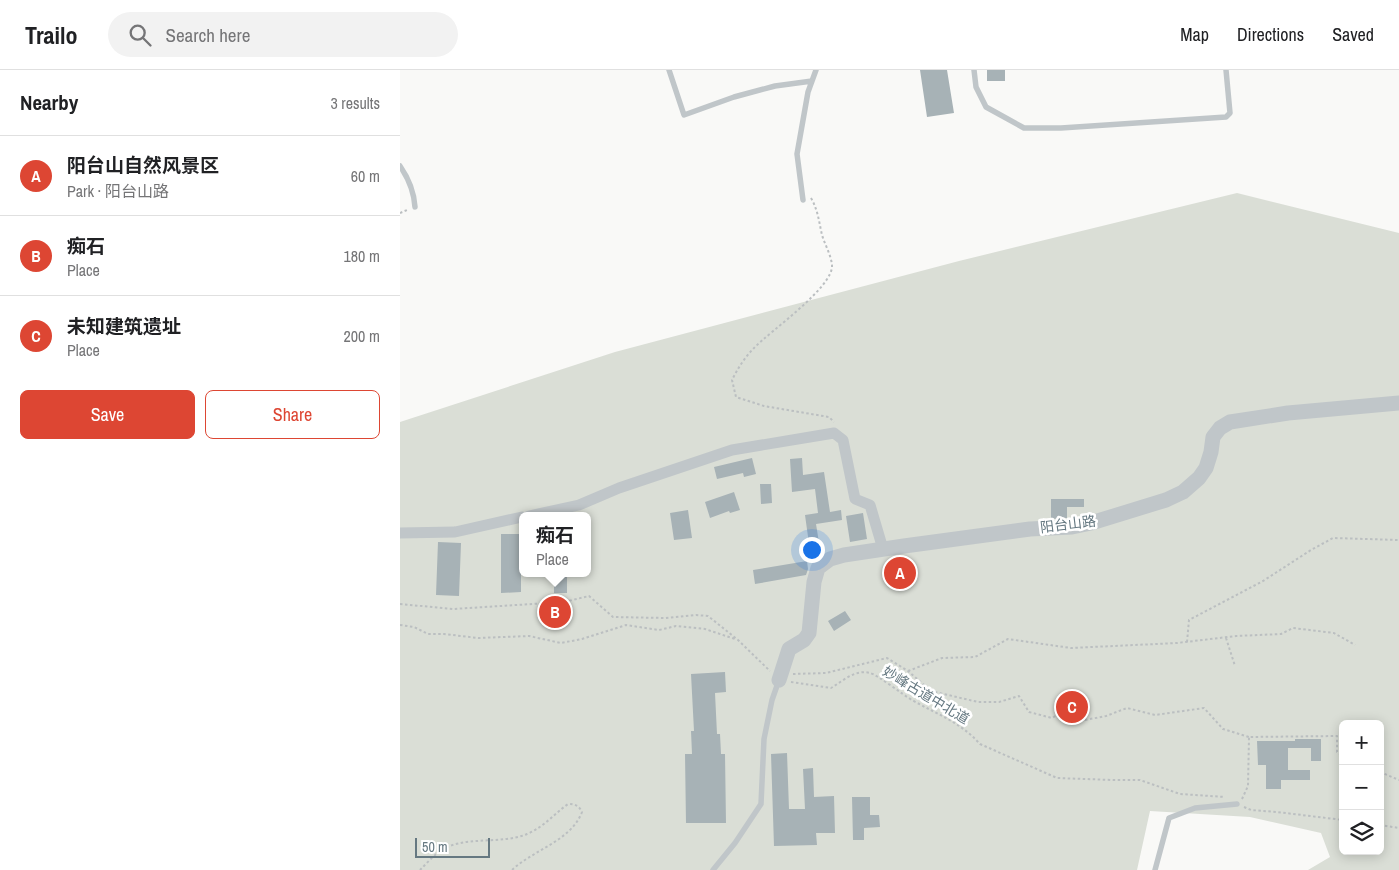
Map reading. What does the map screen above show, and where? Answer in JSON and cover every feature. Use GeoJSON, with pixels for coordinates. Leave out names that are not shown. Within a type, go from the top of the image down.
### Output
{"type":"FeatureCollection","features":[{"type":"Feature","properties":{"kind":"street","name":"阳台山路"},"geometry":{"type":"LineString","coordinates":[[781,676],[789,649],[804,640],[809,633],[814,582],[818,568],[830,559],[883,549],[1030,529],[1090,524],[1166,500],[1183,492],[1199,478],[1206,468],[1213,437],[1220,428],[1230,422],[1288,413],[1399,403]]}},
{"type":"Feature","properties":{"kind":"street"},"geometry":{"type":"LineString","coordinates":[[548,512],[579,505],[619,488],[732,450],[834,433],[843,440],[855,499],[870,505],[883,549]]}},
{"type":"Feature","properties":{"kind":"street"},"geometry":{"type":"LineString","coordinates":[[400,533],[455,532],[519,518]]}},
{"type":"Feature","properties":{"kind":"lane"},"geometry":{"type":"LineString","coordinates":[[669,70],[684,115],[734,96],[775,86],[812,81]]}},
{"type":"Feature","properties":{"kind":"lane"},"geometry":{"type":"LineString","coordinates":[[803,200],[797,154],[808,92],[816,70]]}},
{"type":"Feature","properties":{"kind":"lane"},"geometry":{"type":"LineString","coordinates":[[974,70],[976,87],[986,107],[1024,128],[1041,129],[1226,117],[1230,113],[1226,70]]}},
{"type":"Feature","properties":{"kind":"lane"},"geometry":{"type":"LineString","coordinates":[[400,166],[408,178],[415,196],[415,207]]}},
{"type":"Feature","properties":{"kind":"lane"},"geometry":{"type":"LineString","coordinates":[[713,870],[735,843],[761,804],[764,739],[772,700],[781,676]]}},
{"type":"Feature","properties":{"kind":"lane"},"geometry":{"type":"LineString","coordinates":[[1156,870],[1169,818],[1195,808],[1237,804]]}},
{"type":"Feature","properties":{"kind":"path"},"geometry":{"type":"LineString","coordinates":[[802,187],[816,207],[822,235],[832,266],[827,280],[788,320],[755,347],[741,363],[732,380],[736,398],[764,406],[829,417],[835,422]]}},
{"type":"Feature","properties":{"kind":"path"},"geometry":{"type":"LineString","coordinates":[[1187,642],[1189,620],[1263,581],[1333,538],[1399,540]]}},
{"type":"Feature","properties":{"kind":"path"},"geometry":{"type":"LineString","coordinates":[[400,604],[452,609],[564,602],[589,596],[613,617],[665,618],[696,615],[708,616],[781,676],[826,673],[887,658],[908,671],[931,691],[978,702],[1000,702],[1019,696],[1029,712],[1052,718],[1072,707],[1085,720],[1106,716],[1127,708],[1155,714],[1204,708],[1224,729],[1248,737],[1337,736],[1337,752],[1339,753]]}},
{"type":"Feature","properties":{"kind":"path"},"geometry":{"type":"LineString","coordinates":[[400,625],[414,627],[428,634],[478,638],[529,636],[562,643],[582,639],[626,625],[659,630],[676,626],[705,629],[738,640]]}},
{"type":"Feature","properties":{"kind":"path"},"geometry":{"type":"LineString","coordinates":[[908,671],[942,658],[975,657],[1008,639],[1071,648],[1187,642],[1281,634],[1293,628],[1334,633],[1354,644]]}},
{"type":"Feature","properties":{"kind":"path"},"geometry":{"type":"LineString","coordinates":[[1226,638],[1235,666]]}},
{"type":"Feature","properties":{"kind":"path","name":"妙峰古道中北道"},"geometry":{"type":"LineString","coordinates":[[781,676],[832,688],[855,673],[870,673],[912,700],[954,721],[980,744],[1057,778],[1140,780],[1180,794],[1229,797],[1237,804],[1251,810],[1339,820]]}},
{"type":"Feature","properties":{"kind":"path"},"geometry":{"type":"LineString","coordinates":[[1237,804],[1245,796],[1248,786],[1248,737]]}},
{"type":"Feature","properties":{"kind":"path"},"geometry":{"type":"LineString","coordinates":[[1384,774],[1399,780]]}},
{"type":"Feature","properties":{"kind":"path"},"geometry":{"type":"LineString","coordinates":[[420,870],[439,851],[447,847],[468,842],[504,840],[526,834],[543,825],[568,804],[579,807],[582,812],[579,820],[562,837],[520,862],[512,870]]}},
{"type":"Feature","properties":{"kind":"path"},"geometry":{"type":"LineString","coordinates":[[1384,826],[1399,828]]}},
{"type":"Feature","properties":{"kind":"shaded area"},"geometry":{"type":"Polygon","coordinates":[[[1237,193],[1399,233],[1399,870],[1308,870],[1330,857],[1321,833],[1250,817],[1150,811],[1137,870],[400,870],[400,422],[615,352],[959,261],[1237,193]]]}},
{"type":"Feature","properties":{"kind":"building"},"geometry":{"type":"Polygon","coordinates":[[[920,70],[947,70],[954,113],[927,117],[920,70]]]}},
{"type":"Feature","properties":{"kind":"building"},"geometry":{"type":"Polygon","coordinates":[[[987,70],[1005,70],[1005,81],[987,81],[987,70]]]}},
{"type":"Feature","properties":{"kind":"building"},"geometry":{"type":"Polygon","coordinates":[[[752,458],[756,474],[744,477],[743,473],[717,479],[714,467],[752,458]]]}},
{"type":"Feature","properties":{"kind":"building"},"geometry":{"type":"Polygon","coordinates":[[[802,458],[803,475],[824,472],[830,512],[841,510],[842,520],[816,524],[820,549],[810,551],[805,515],[818,513],[815,489],[792,492],[790,459],[802,458]]]}},
{"type":"Feature","properties":{"kind":"building"},"geometry":{"type":"Polygon","coordinates":[[[760,484],[771,484],[772,503],[761,504],[760,484]]]}},
{"type":"Feature","properties":{"kind":"building"},"geometry":{"type":"Polygon","coordinates":[[[734,492],[740,510],[730,513],[729,511],[710,518],[705,502],[734,492]]]}},
{"type":"Feature","properties":{"kind":"building"},"geometry":{"type":"Polygon","coordinates":[[[1051,499],[1084,499],[1084,507],[1067,507],[1067,518],[1051,519],[1051,499]]]}},
{"type":"Feature","properties":{"kind":"building"},"geometry":{"type":"Polygon","coordinates":[[[688,510],[692,538],[674,540],[670,513],[688,510]]]}},
{"type":"Feature","properties":{"kind":"building"},"geometry":{"type":"Polygon","coordinates":[[[863,513],[867,539],[850,542],[846,516],[863,513]]]}},
{"type":"Feature","properties":{"kind":"building"},"geometry":{"type":"Polygon","coordinates":[[[501,534],[519,534],[521,592],[501,593],[501,534]]]}},
{"type":"Feature","properties":{"kind":"building"},"geometry":{"type":"Polygon","coordinates":[[[438,542],[461,543],[459,596],[436,595],[438,542]]]}},
{"type":"Feature","properties":{"kind":"building"},"geometry":{"type":"Polygon","coordinates":[[[807,561],[808,569],[806,575],[755,584],[753,570],[807,561]]]}},
{"type":"Feature","properties":{"kind":"building"},"geometry":{"type":"Polygon","coordinates":[[[554,577],[567,577],[567,593],[554,593],[554,577]]]}},
{"type":"Feature","properties":{"kind":"building"},"geometry":{"type":"Polygon","coordinates":[[[845,611],[851,620],[834,631],[828,621],[845,611]]]}},
{"type":"Feature","properties":{"kind":"building"},"geometry":{"type":"Polygon","coordinates":[[[725,672],[726,692],[715,693],[717,734],[720,734],[721,754],[725,754],[726,823],[686,823],[685,754],[692,754],[691,731],[694,731],[691,674],[725,672]]]}},
{"type":"Feature","properties":{"kind":"building"},"geometry":{"type":"Polygon","coordinates":[[[1295,739],[1321,739],[1321,761],[1311,761],[1311,748],[1288,748],[1288,770],[1310,770],[1310,780],[1281,780],[1281,789],[1266,789],[1266,765],[1258,765],[1257,741],[1295,741],[1295,739]]]}},
{"type":"Feature","properties":{"kind":"building"},"geometry":{"type":"Polygon","coordinates":[[[787,753],[789,809],[805,809],[803,769],[813,768],[814,797],[834,796],[835,833],[816,833],[817,845],[774,846],[771,754],[787,753]]]}},
{"type":"Feature","properties":{"kind":"building"},"geometry":{"type":"Polygon","coordinates":[[[852,797],[870,797],[870,815],[879,815],[880,827],[864,828],[864,840],[853,840],[852,797]]]}},
{"type":"Feature","properties":{"kind":"place","name":"阳台山自然风景区"},"geometry":{"type":"Point","coordinates":[900,573]}},
{"type":"Feature","properties":{"kind":"place","name":"痴石"},"geometry":{"type":"Point","coordinates":[555,612]}},
{"type":"Feature","properties":{"kind":"place","name":"未知建筑遗址"},"geometry":{"type":"Point","coordinates":[1072,707]}}]}
